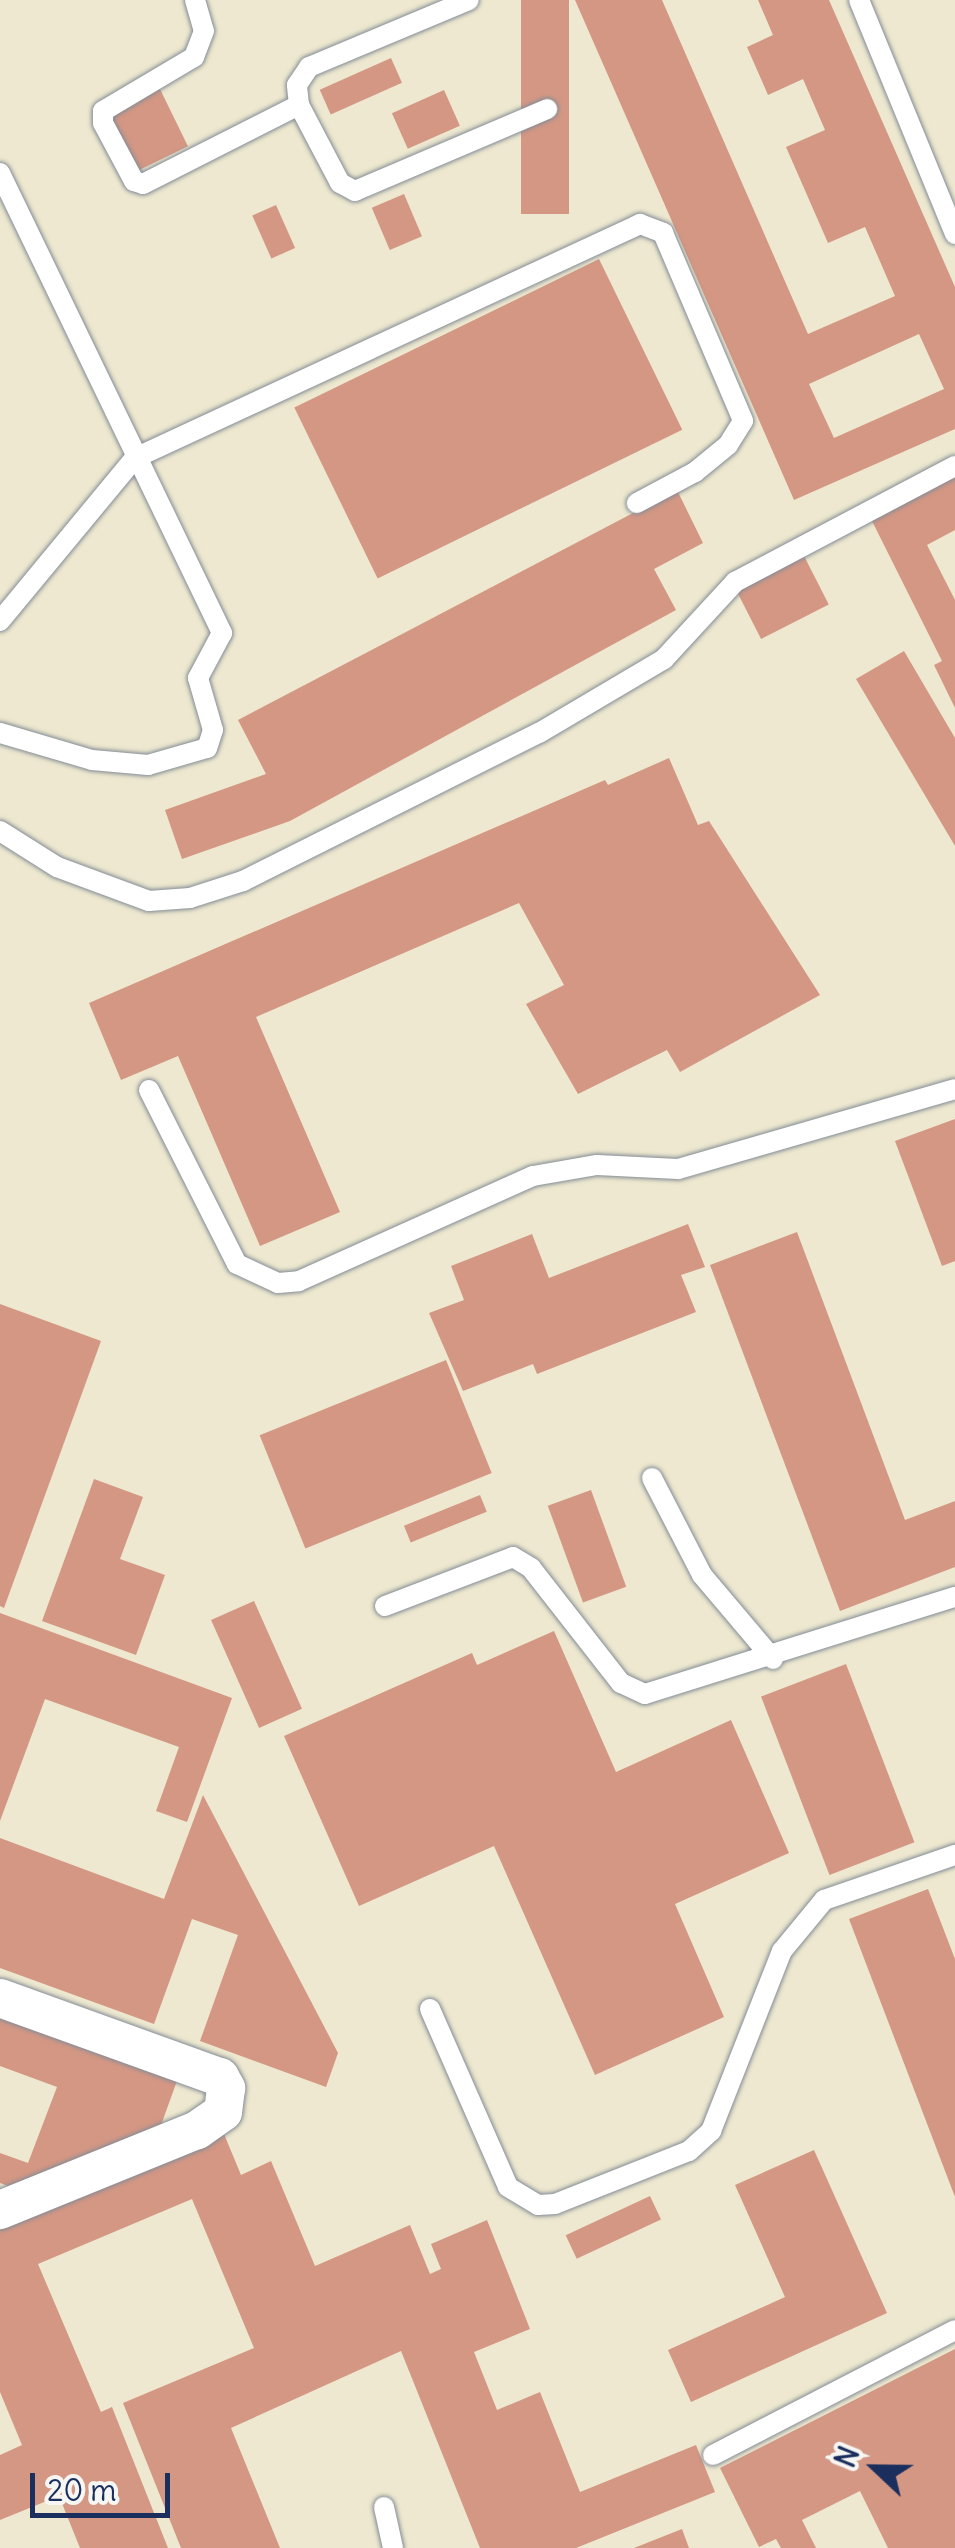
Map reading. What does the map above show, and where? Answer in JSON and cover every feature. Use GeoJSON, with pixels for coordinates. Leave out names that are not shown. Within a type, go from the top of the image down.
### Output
{"type":"FeatureCollection","features":[{"type":"Feature","properties":{"kind":"street"},"geometry":{"type":"LineString","coordinates":[[0,1998],[220,2076],[226,2088],[223,2112],[197,2130],[0,2210]]}},
{"type":"Feature","properties":{"kind":"lane"},"geometry":{"type":"LineString","coordinates":[[195,0],[204,31],[194,57],[103,111],[126,174],[143,184],[300,106]]}},
{"type":"Feature","properties":{"kind":"lane"},"geometry":{"type":"LineString","coordinates":[[469,0],[309,67],[297,85],[300,106],[340,183],[355,191],[547,109]]}},
{"type":"Feature","properties":{"kind":"lane"},"geometry":{"type":"LineString","coordinates":[[859,0],[955,234]]}},
{"type":"Feature","properties":{"kind":"lane"},"geometry":{"type":"LineString","coordinates":[[0,173],[222,632],[198,678],[212,730],[207,748],[148,765],[92,760],[0,733]]}},
{"type":"Feature","properties":{"kind":"lane"},"geometry":{"type":"LineString","coordinates":[[0,621],[136,458],[640,224],[653,225],[662,233],[743,421],[728,445],[696,472],[637,503]]}},
{"type":"Feature","properties":{"kind":"lane"},"geometry":{"type":"LineString","coordinates":[[0,831],[74,876],[148,901],[190,898],[243,881],[538,733],[664,659],[735,582],[955,466]]}},
{"type":"Feature","properties":{"kind":"lane"},"geometry":{"type":"LineString","coordinates":[[149,1090],[237,1264],[278,1283],[299,1281],[533,1176],[597,1165],[678,1169],[955,1089]]}},
{"type":"Feature","properties":{"kind":"lane"},"geometry":{"type":"LineString","coordinates":[[652,1478],[702,1575],[773,1659]]}},
{"type":"Feature","properties":{"kind":"lane"},"geometry":{"type":"LineString","coordinates":[[384,1606],[513,1557],[531,1568],[632,1690],[660,1692],[955,1598]]}},
{"type":"Feature","properties":{"kind":"lane"},"geometry":{"type":"LineString","coordinates":[[430,2008],[508,2187],[538,2206],[555,2204],[690,2151],[711,2132],[782,1951],[824,1900],[955,1855]]}},
{"type":"Feature","properties":{"kind":"lane"},"geometry":{"type":"LineString","coordinates":[[713,2455],[955,2330]]}},
{"type":"Feature","properties":{"kind":"lane"},"geometry":{"type":"LineString","coordinates":[[384,2508],[393,2548]]}},
{"type":"Feature","properties":{"kind":"building"},"geometry":{"type":"Polygon","coordinates":[[[521,0],[569,0],[569,214],[521,214],[521,0]]]}},
{"type":"Feature","properties":{"kind":"building"},"geometry":{"type":"Polygon","coordinates":[[[575,0],[662,0],[808,334],[895,296],[865,227],[828,243],[786,147],[825,130],[803,79],[768,95],[747,47],[773,35],[758,0],[829,0],[955,287],[955,429],[794,500],[575,0]],[[919,334],[809,384],[834,438],[944,389],[919,334]]]}},
{"type":"Feature","properties":{"kind":"building"},"geometry":{"type":"Polygon","coordinates":[[[391,58],[402,83],[331,114],[320,90],[391,58]]]}},
{"type":"Feature","properties":{"kind":"building"},"geometry":{"type":"Polygon","coordinates":[[[159,87],[188,146],[137,171],[108,112],[159,87]]]}},
{"type":"Feature","properties":{"kind":"building"},"geometry":{"type":"Polygon","coordinates":[[[444,90],[460,126],[408,149],[392,113],[444,90]]]}},
{"type":"Feature","properties":{"kind":"building"},"geometry":{"type":"Polygon","coordinates":[[[404,194],[422,236],[390,250],[372,208],[404,194]]]}},
{"type":"Feature","properties":{"kind":"building"},"geometry":{"type":"Polygon","coordinates":[[[276,205],[295,248],[271,259],[252,216],[276,205]]]}},
{"type":"Feature","properties":{"kind":"building"},"geometry":{"type":"Polygon","coordinates":[[[599,259],[682,430],[378,578],[294,408],[599,259]]]}},
{"type":"Feature","properties":{"kind":"building"},"geometry":{"type":"Polygon","coordinates":[[[955,472],[955,530],[927,545],[955,600],[955,708],[934,665],[942,661],[869,515],[955,472]]]}},
{"type":"Feature","properties":{"kind":"building"},"geometry":{"type":"Polygon","coordinates":[[[677,490],[703,543],[654,569],[676,610],[290,821],[182,859],[165,810],[266,774],[238,720],[677,490]]]}},
{"type":"Feature","properties":{"kind":"building"},"geometry":{"type":"Polygon","coordinates":[[[802,552],[829,605],[761,639],[734,587],[802,552]]]}},
{"type":"Feature","properties":{"kind":"building"},"geometry":{"type":"Polygon","coordinates":[[[904,651],[955,738],[955,846],[856,679],[904,651]]]}},
{"type":"Feature","properties":{"kind":"building"},"geometry":{"type":"Polygon","coordinates":[[[669,758],[698,825],[709,821],[820,995],[680,1072],[667,1050],[578,1094],[526,1004],[564,985],[519,903],[256,1017],[340,1212],[260,1246],[178,1056],[121,1080],[89,1003],[605,780],[608,785],[669,758]]]}},
{"type":"Feature","properties":{"kind":"building"},"geometry":{"type":"Polygon","coordinates":[[[955,1119],[955,1261],[942,1266],[895,1141],[955,1119]]]}},
{"type":"Feature","properties":{"kind":"building"},"geometry":{"type":"Polygon","coordinates":[[[688,1224],[705,1267],[681,1275],[696,1312],[537,1374],[533,1364],[463,1391],[429,1313],[464,1300],[451,1266],[532,1234],[549,1278],[688,1224]]]}},
{"type":"Feature","properties":{"kind":"building"},"geometry":{"type":"Polygon","coordinates":[[[797,1232],[905,1520],[955,1501],[955,1567],[840,1611],[710,1265],[797,1232]]]}},
{"type":"Feature","properties":{"kind":"building"},"geometry":{"type":"Polygon","coordinates":[[[0,1304],[101,1341],[4,1608],[0,1606],[0,1304]]]}},
{"type":"Feature","properties":{"kind":"building"},"geometry":{"type":"Polygon","coordinates":[[[446,1360],[492,1473],[305,1548],[260,1435],[446,1360]]]}},
{"type":"Feature","properties":{"kind":"building"},"geometry":{"type":"Polygon","coordinates":[[[94,1479],[143,1497],[120,1559],[165,1575],[136,1655],[42,1621],[94,1479]]]}},
{"type":"Feature","properties":{"kind":"building"},"geometry":{"type":"Polygon","coordinates":[[[591,1490],[626,1587],[583,1603],[548,1506],[591,1490]]]}},
{"type":"Feature","properties":{"kind":"building"},"geometry":{"type":"Polygon","coordinates":[[[480,1495],[487,1512],[411,1542],[404,1526],[480,1495]]]}},
{"type":"Feature","properties":{"kind":"building"},"geometry":{"type":"Polygon","coordinates":[[[254,1601],[302,1709],[259,1728],[211,1620],[254,1601]]]}},
{"type":"Feature","properties":{"kind":"building"},"geometry":{"type":"Polygon","coordinates":[[[0,1613],[232,1698],[187,1822],[156,1811],[179,1747],[45,1699],[0,1821],[0,1613]]]}},
{"type":"Feature","properties":{"kind":"building"},"geometry":{"type":"Polygon","coordinates":[[[554,1631],[616,1772],[731,1720],[789,1853],[675,1904],[724,2017],[595,2075],[494,1846],[359,1906],[284,1736],[472,1653],[477,1665],[554,1631]]]}},
{"type":"Feature","properties":{"kind":"building"},"geometry":{"type":"Polygon","coordinates":[[[846,1664],[914,1842],[829,1875],[761,1697],[846,1664]]]}},
{"type":"Feature","properties":{"kind":"building"},"geometry":{"type":"Polygon","coordinates":[[[203,1795],[338,2053],[326,2087],[200,2041],[238,1935],[192,1919],[154,2024],[0,1968],[0,1838],[164,1899],[203,1795]]]}},
{"type":"Feature","properties":{"kind":"building"},"geometry":{"type":"Polygon","coordinates":[[[928,1889],[955,1959],[955,2197],[849,1919],[928,1889]]]}},
{"type":"Feature","properties":{"kind":"building"},"geometry":{"type":"Polygon","coordinates":[[[0,2014],[178,2078],[160,2128],[8,2186],[0,2183],[0,2153],[28,2163],[57,2087],[0,2066],[0,2014]]]}},
{"type":"Feature","properties":{"kind":"building"},"geometry":{"type":"Polygon","coordinates":[[[224,2134],[241,2175],[271,2161],[315,2266],[410,2225],[430,2274],[441,2269],[431,2244],[487,2220],[530,2329],[474,2352],[497,2410],[540,2392],[580,2492],[696,2445],[715,2492],[576,2548],[480,2548],[401,2351],[231,2428],[280,2548],[181,2548],[123,2403],[254,2348],[192,2199],[38,2264],[101,2412],[112,2407],[168,2548],[80,2548],[59,2496],[0,2520],[0,2455],[22,2445],[0,2392],[0,2230],[224,2134]]]}},
{"type":"Feature","properties":{"kind":"building"},"geometry":{"type":"Polygon","coordinates":[[[814,2150],[887,2313],[691,2402],[668,2350],[785,2297],[735,2185],[814,2150]]]}},
{"type":"Feature","properties":{"kind":"building"},"geometry":{"type":"Polygon","coordinates":[[[650,2196],[661,2220],[577,2259],[566,2235],[650,2196]]]}},
{"type":"Feature","properties":{"kind":"building"},"geometry":{"type":"Polygon","coordinates":[[[955,2349],[955,2548],[888,2548],[860,2491],[802,2520],[816,2548],[781,2548],[776,2539],[759,2547],[720,2468],[955,2349]]]}},
{"type":"Feature","properties":{"kind":"building"},"geometry":{"type":"Polygon","coordinates":[[[682,2529],[689,2548],[634,2548],[682,2529]]]}}]}
